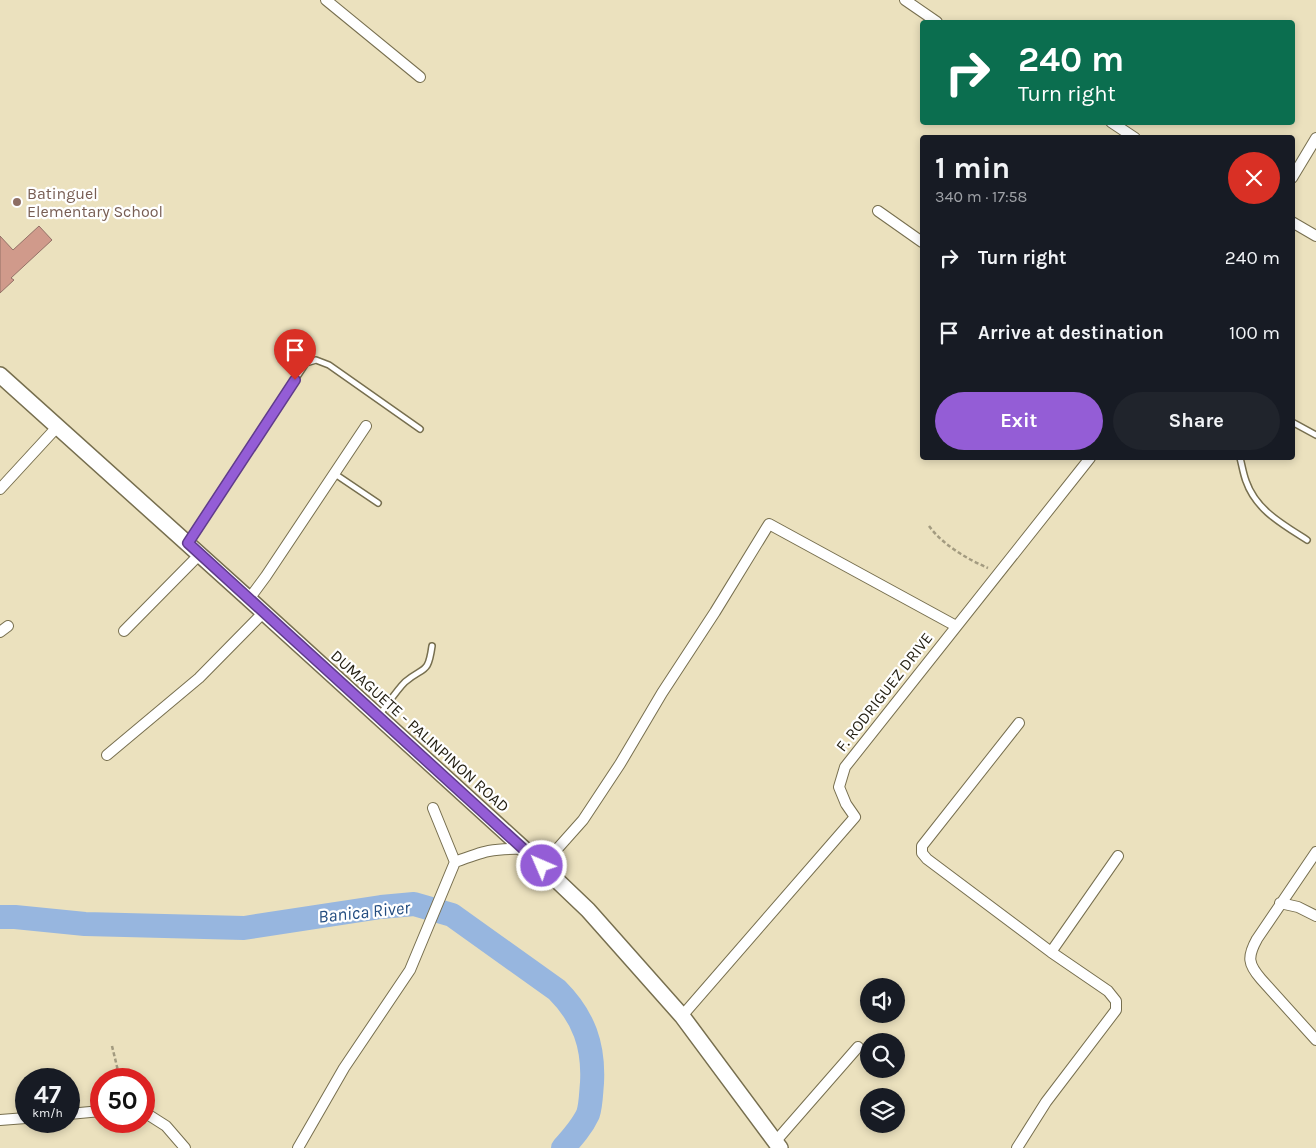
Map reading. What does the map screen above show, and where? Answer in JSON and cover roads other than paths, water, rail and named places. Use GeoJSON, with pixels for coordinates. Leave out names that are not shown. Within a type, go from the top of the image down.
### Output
{"type":"FeatureCollection","features":[{"type":"Feature","properties":{"kind":"main road","name":"DUMAGUETE - PALINPINON ROAD"},"geometry":{"type":"LineString","coordinates":[[0,375],[264,612],[524,849],[588,910],[682,1016],[777,1145]]}},
{"type":"Feature","properties":{"kind":"street"},"geometry":{"type":"LineString","coordinates":[[326,0],[420,78]]}},
{"type":"Feature","properties":{"kind":"street"},"geometry":{"type":"LineString","coordinates":[[905,0],[934,20]]}},
{"type":"Feature","properties":{"kind":"street"},"geometry":{"type":"LineString","coordinates":[[1116,125],[1130,135]]}},
{"type":"Feature","properties":{"kind":"street"},"geometry":{"type":"LineString","coordinates":[[1295,173],[1316,138]]}},
{"type":"Feature","properties":{"kind":"street"},"geometry":{"type":"LineString","coordinates":[[878,211],[920,241]]}},
{"type":"Feature","properties":{"kind":"street"},"geometry":{"type":"LineString","coordinates":[[1295,224],[1316,236]]}},
{"type":"Feature","properties":{"kind":"street"},"geometry":{"type":"LineString","coordinates":[[0,489],[58,426]]}},
{"type":"Feature","properties":{"kind":"street"},"geometry":{"type":"LineString","coordinates":[[249,599],[366,426]]}},
{"type":"Feature","properties":{"kind":"street","name":"F. RODRIGUEZ DRIVE"},"geometry":{"type":"LineString","coordinates":[[682,1016],[855,816],[846,804],[840,787],[845,767],[1088,460]]}},
{"type":"Feature","properties":{"kind":"street"},"geometry":{"type":"LineString","coordinates":[[542,866],[583,820],[620,764],[662,693],[769,524],[956,626]]}},
{"type":"Feature","properties":{"kind":"street"},"geometry":{"type":"LineString","coordinates":[[124,631],[200,554]]}},
{"type":"Feature","properties":{"kind":"street"},"geometry":{"type":"LineString","coordinates":[[107,755],[199,678],[264,612]]}},
{"type":"Feature","properties":{"kind":"street"},"geometry":{"type":"LineString","coordinates":[[1017,1148],[1046,1102],[1116,1010],[1116,1001],[1108,991],[1051,952],[926,859],[922,853],[922,846],[1019,723]]}},
{"type":"Feature","properties":{"kind":"street"},"geometry":{"type":"LineString","coordinates":[[298,1148],[344,1068],[410,970],[455,862],[433,808]]}},
{"type":"Feature","properties":{"kind":"street"},"geometry":{"type":"LineString","coordinates":[[455,862],[497,848],[524,849]]}},
{"type":"Feature","properties":{"kind":"street"},"geometry":{"type":"LineString","coordinates":[[1316,852],[1257,939],[1252,949],[1250,960],[1254,970],[1261,979],[1316,1040]]}},
{"type":"Feature","properties":{"kind":"street"},"geometry":{"type":"LineString","coordinates":[[1051,952],[1118,856]]}},
{"type":"Feature","properties":{"kind":"street"},"geometry":{"type":"LineString","coordinates":[[1280,903],[1298,907],[1316,916]]}},
{"type":"Feature","properties":{"kind":"street"},"geometry":{"type":"LineString","coordinates":[[777,1145],[858,1047]]}},
{"type":"Feature","properties":{"kind":"street"},"geometry":{"type":"LineString","coordinates":[[0,1120],[15,1119]]}},
{"type":"Feature","properties":{"kind":"street"},"geometry":{"type":"LineString","coordinates":[[155,1119],[166,1126],[185,1148]]}},
{"type":"Feature","properties":{"kind":"lane"},"geometry":{"type":"LineString","coordinates":[[188,543],[306,363],[316,360],[329,365],[420,429]]}},
{"type":"Feature","properties":{"kind":"lane"},"geometry":{"type":"LineString","coordinates":[[1295,424],[1316,435]]}},
{"type":"Feature","properties":{"kind":"lane"},"geometry":{"type":"LineString","coordinates":[[1241,460],[1253,498],[1279,523],[1308,540]]}},
{"type":"Feature","properties":{"kind":"lane"},"geometry":{"type":"LineString","coordinates":[[335,474],[378,503]]}},
{"type":"Feature","properties":{"kind":"lane"},"geometry":{"type":"LineString","coordinates":[[378,716],[404,683],[422,672],[430,663],[432,646]]}},
{"type":"Feature","properties":{"kind":"waterway","name":"Banica River"},"geometry":{"type":"LineString","coordinates":[[0,917],[85,924],[244,928],[381,907],[414,904],[452,915],[557,990],[574,1011],[580,1022],[589,1044],[591,1057],[592,1083],[590,1103],[588,1114],[583,1123],[563,1148]]}},
{"type":"Feature","properties":{"kind":"place","name":"Batinguel Elementary School"},"geometry":{"type":"Point","coordinates":[17,202]}}]}
